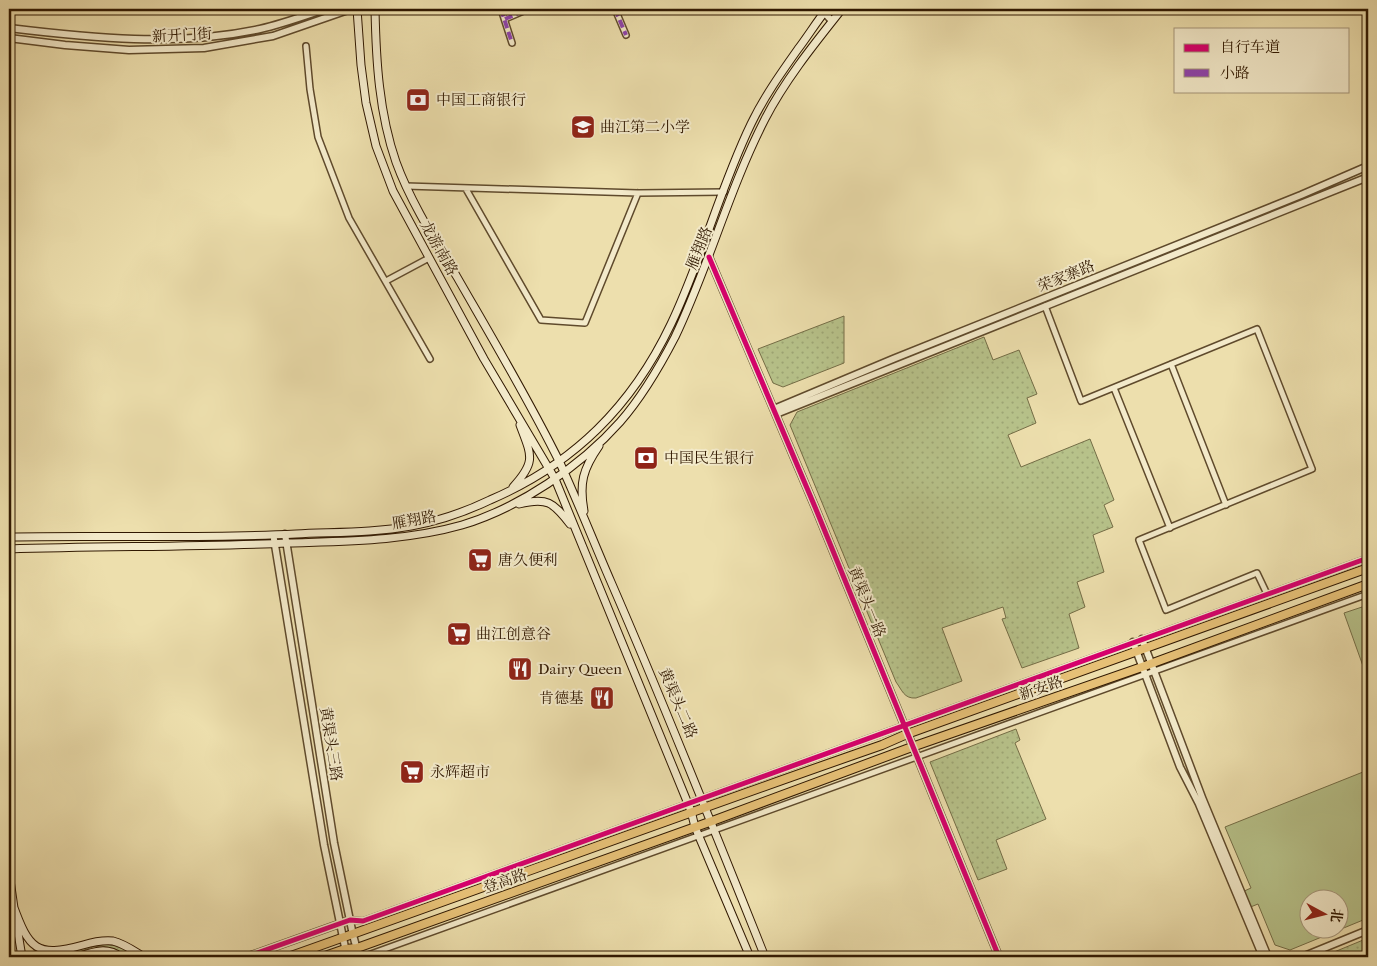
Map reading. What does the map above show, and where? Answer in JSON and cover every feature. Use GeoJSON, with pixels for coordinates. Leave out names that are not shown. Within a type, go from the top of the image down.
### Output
{"type":"FeatureCollection","features":[{"type":"Feature","properties":{"kind":"main road","name":"龙游南路"},"geometry":{"type":"LineString","coordinates":[[357,9],[364,90],[376,146],[393,191],[518,418],[555,479]]}},
{"type":"Feature","properties":{"kind":"main road","name":"龙游南路"},"geometry":{"type":"LineString","coordinates":[[375,9],[377,55],[386,125],[397,164],[406,186],[500,352],[559,462]]}},
{"type":"Feature","properties":{"kind":"main road","name":"雁翔路"},"geometry":{"type":"LineString","coordinates":[[9,549],[275,544],[355,541],[411,535],[460,526],[506,507],[555,479],[605,436],[626,415],[658,367],[674,338],[766,118],[795,72],[842,9]]}},
{"type":"Feature","properties":{"kind":"main road","name":"雁翔路"},"geometry":{"type":"LineString","coordinates":[[9,536],[273,535],[364,531],[414,526],[454,515],[508,492],[549,469],[589,438],[610,417],[634,388],[652,359],[671,325],[688,285],[747,133],[760,107],[824,10]]}},
{"type":"Feature","properties":{"kind":"main road"},"geometry":{"type":"LineString","coordinates":[[508,492],[525,474],[530,460],[529,450],[518,418]]}},
{"type":"Feature","properties":{"kind":"main road"},"geometry":{"type":"LineString","coordinates":[[586,523],[581,494],[584,473],[587,464],[605,436]]}},
{"type":"Feature","properties":{"kind":"main road","name":"黄渠头二路"},"geometry":{"type":"LineString","coordinates":[[559,462],[663,702],[765,957]]}},
{"type":"Feature","properties":{"kind":"main road","name":"黄渠头二路"},"geometry":{"type":"LineString","coordinates":[[555,479],[688,804],[699,836],[750,957]]}},
{"type":"Feature","properties":{"kind":"main road"},"geometry":{"type":"LineString","coordinates":[[506,507],[535,500],[551,503],[558,507],[577,532]]}},
{"type":"Feature","properties":{"kind":"main road","name":"新安路"},"geometry":{"type":"LineString","coordinates":[[691,812],[882,745],[907,734],[1368,568]]}},
{"type":"Feature","properties":{"kind":"main road","name":"新安路"},"geometry":{"type":"LineString","coordinates":[[696,827],[912,747],[1143,671],[1150,663],[1368,584]]}},
{"type":"Feature","properties":{"kind":"main road","name":"登高路"},"geometry":{"type":"LineString","coordinates":[[288,957],[432,907],[691,812]]}},
{"type":"Feature","properties":{"kind":"main road","name":"登高路"},"geometry":{"type":"LineString","coordinates":[[322,957],[345,949],[358,955],[696,827]]}},
{"type":"Feature","properties":{"kind":"main road"},"geometry":{"type":"LineString","coordinates":[[9,873],[22,957]]}},
{"type":"Feature","properties":{"kind":"main road"},"geometry":{"type":"LineString","coordinates":[[13,905],[25,934],[37,947],[44,950],[60,952],[95,941],[113,941],[127,946],[144,957]]}},
{"type":"Feature","properties":{"kind":"main road"},"geometry":{"type":"LineString","coordinates":[[77,957],[100,950],[113,952],[121,957]]}},
{"type":"Feature","properties":{"kind":"street","name":"新开门街"},"geometry":{"type":"LineString","coordinates":[[9,28],[66,35],[129,39],[203,38],[259,29],[325,9]]}},
{"type":"Feature","properties":{"kind":"street","name":"新开门街"},"geometry":{"type":"LineString","coordinates":[[9,38],[129,50],[204,48],[273,36],[351,9]]}},
{"type":"Feature","properties":{"kind":"street"},"geometry":{"type":"LineString","coordinates":[[501,9],[512,43]]}},
{"type":"Feature","properties":{"kind":"street"},"geometry":{"type":"LineString","coordinates":[[504,19],[528,9]]}},
{"type":"Feature","properties":{"kind":"street"},"geometry":{"type":"LineString","coordinates":[[615,9],[626,35]]}},
{"type":"Feature","properties":{"kind":"street"},"geometry":{"type":"LineString","coordinates":[[824,10],[832,21]]}},
{"type":"Feature","properties":{"kind":"street"},"geometry":{"type":"LineString","coordinates":[[306,46],[310,89],[318,138],[349,218],[430,359]]}},
{"type":"Feature","properties":{"kind":"street","name":"荣家寨路"},"geometry":{"type":"LineString","coordinates":[[775,411],[893,359],[1368,166]]}},
{"type":"Feature","properties":{"kind":"street"},"geometry":{"type":"LineString","coordinates":[[1367,177],[1368,187]]}},
{"type":"Feature","properties":{"kind":"street","name":"荣家寨路"},"geometry":{"type":"LineString","coordinates":[[775,411],[1045,306],[1367,177]]}},
{"type":"Feature","properties":{"kind":"street"},"geometry":{"type":"LineString","coordinates":[[406,186],[638,193],[724,192]]}},
{"type":"Feature","properties":{"kind":"street"},"geometry":{"type":"LineString","coordinates":[[466,188],[541,320],[585,323],[638,193]]}},
{"type":"Feature","properties":{"kind":"street","name":"黄渠头一路"},"geometry":{"type":"LineString","coordinates":[[709,257],[775,411],[999,957]]}},
{"type":"Feature","properties":{"kind":"street"},"geometry":{"type":"LineString","coordinates":[[386,281],[429,258]]}},
{"type":"Feature","properties":{"kind":"street"},"geometry":{"type":"LineString","coordinates":[[1045,306],[1081,401],[1257,329],[1312,469],[1139,540],[1166,610],[1257,573],[1267,594]]}},
{"type":"Feature","properties":{"kind":"street"},"geometry":{"type":"LineString","coordinates":[[1171,364],[1226,505]]}},
{"type":"Feature","properties":{"kind":"street"},"geometry":{"type":"LineString","coordinates":[[1114,388],[1170,528]]}},
{"type":"Feature","properties":{"kind":"street","name":"黄渠头三路"},"geometry":{"type":"LineString","coordinates":[[285,534],[334,843],[358,955]]}},
{"type":"Feature","properties":{"kind":"street","name":"黄渠头三路"},"geometry":{"type":"LineString","coordinates":[[273,535],[324,845],[347,957]]}},
{"type":"Feature","properties":{"kind":"street"},"geometry":{"type":"LineString","coordinates":[[246,957],[350,920],[363,920],[1368,558]]}},
{"type":"Feature","properties":{"kind":"street"},"geometry":{"type":"LineString","coordinates":[[358,955],[368,955],[917,757],[1143,671],[1154,672],[1368,594]]}},
{"type":"Feature","properties":{"kind":"street"},"geometry":{"type":"LineString","coordinates":[[1142,639],[1203,800],[1268,957]]}},
{"type":"Feature","properties":{"kind":"street"},"geometry":{"type":"LineString","coordinates":[[1133,642],[1180,767],[1199,804],[1263,957]]}},
{"type":"Feature","properties":{"kind":"street"},"geometry":{"type":"LineString","coordinates":[[1302,957],[1368,930]]}},
{"type":"Feature","properties":{"kind":"green space"},"geometry":{"type":"Polygon","coordinates":[[[844,316],[844,363],[783,387],[773,383],[758,349],[844,316]]]}},
{"type":"Feature","properties":{"kind":"green space"},"geometry":{"type":"Polygon","coordinates":[[[984,337],[993,360],[1019,350],[1037,394],[1027,398],[1036,423],[1008,435],[1021,467],[1090,439],[1114,500],[1104,505],[1113,527],[1093,535],[1104,572],[1077,582],[1085,607],[1069,614],[1079,648],[1022,668],[1002,619],[1006,618],[1003,607],[942,628],[962,681],[912,698],[904,693],[896,682],[790,425],[797,412],[984,337]]]}},
{"type":"Feature","properties":{"kind":"green space"},"geometry":{"type":"Polygon","coordinates":[[[1368,605],[1368,680],[1344,613],[1368,605]]]}},
{"type":"Feature","properties":{"kind":"green space"},"geometry":{"type":"Polygon","coordinates":[[[1016,729],[1020,740],[1015,743],[1046,819],[996,840],[1007,869],[978,880],[930,762],[1016,729]]]}},
{"type":"Feature","properties":{"kind":"green space"},"geometry":{"type":"Polygon","coordinates":[[[1368,770],[1368,918],[1350,925],[1350,888],[1300,888],[1300,938],[1319,938],[1290,950],[1275,945],[1258,904],[1248,908],[1242,892],[1251,888],[1225,827],[1368,770]]]}},
{"type":"Feature","properties":{"kind":"green space"},"geometry":{"type":"Polygon","coordinates":[[[1368,938],[1368,957],[1322,957],[1368,938]]]}},
{"type":"Feature","properties":{"kind":"green space"},"geometry":{"type":"Polygon","coordinates":[[[97,944],[119,947],[139,957],[127,957],[115,949],[102,946],[93,947],[64,957],[35,957],[34,949],[58,954],[97,944]]]}},
{"type":"Feature","properties":{"kind":"marked path"},"geometry":{"type":"LineString","coordinates":[[501,9],[512,43]]}},
{"type":"Feature","properties":{"kind":"marked path"},"geometry":{"type":"LineString","coordinates":[[505,19],[528,9]]}},
{"type":"Feature","properties":{"kind":"marked path"},"geometry":{"type":"LineString","coordinates":[[615,9],[626,35]]}},
{"type":"Feature","properties":{"kind":"cycle path"},"geometry":{"type":"LineString","coordinates":[[709,257],[815,507],[999,957]]}},
{"type":"Feature","properties":{"kind":"cycle path"},"geometry":{"type":"LineString","coordinates":[[246,957],[350,920],[363,921],[1368,558]]}},
{"type":"Feature","properties":{"kind":"place","name":"中国工商银行"},"geometry":{"type":"Point","coordinates":[418,100]}},
{"type":"Feature","properties":{"kind":"place","name":"曲江第二小学"},"geometry":{"type":"Point","coordinates":[583,127]}},
{"type":"Feature","properties":{"kind":"place","name":"中国民生银行"},"geometry":{"type":"Point","coordinates":[646,458]}},
{"type":"Feature","properties":{"kind":"place","name":"唐久便利"},"geometry":{"type":"Point","coordinates":[480,560]}},
{"type":"Feature","properties":{"kind":"place","name":"曲江创意谷"},"geometry":{"type":"Point","coordinates":[459,634]}},
{"type":"Feature","properties":{"kind":"place","name":"Dairy Queen"},"geometry":{"type":"Point","coordinates":[520,669]}},
{"type":"Feature","properties":{"kind":"place","name":"肯德基"},"geometry":{"type":"Point","coordinates":[602,698]}},
{"type":"Feature","properties":{"kind":"place","name":"永辉超市"},"geometry":{"type":"Point","coordinates":[412,772]}}]}
